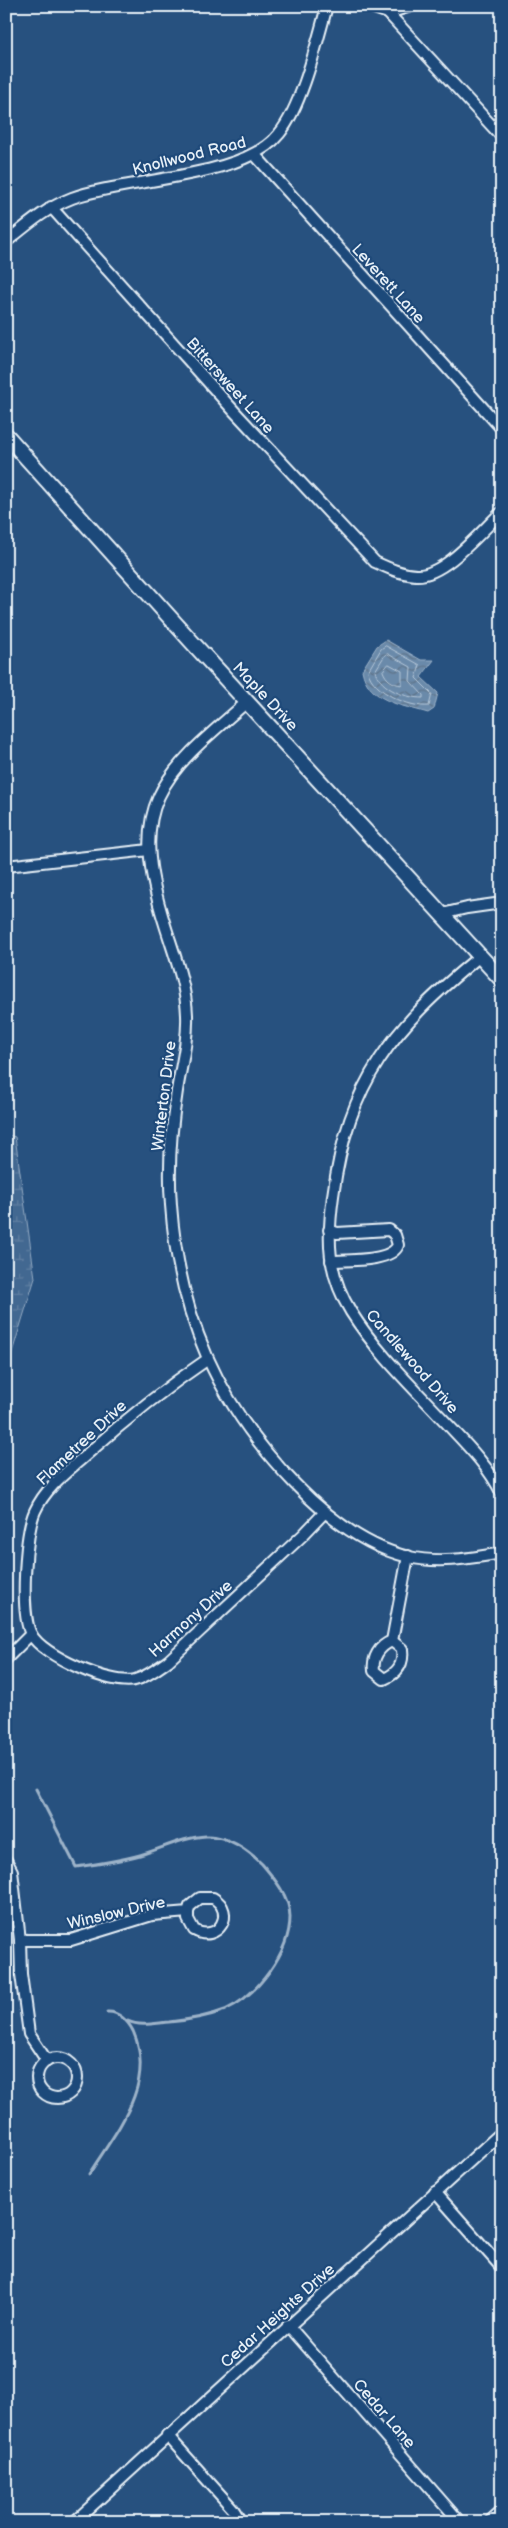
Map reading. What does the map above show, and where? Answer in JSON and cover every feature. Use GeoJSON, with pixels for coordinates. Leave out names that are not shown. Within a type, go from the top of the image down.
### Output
{"type":"FeatureCollection","features":[{"type":"Feature","properties":{"kind":"street","name":"Knollwood Road"},"geometry":{"type":"LineString","coordinates":[[6,242],[52,207],[74,197],[239,162],[266,148],[286,125],[304,83],[327,6]]}},
{"type":"Feature","properties":{"kind":"street"},"geometry":{"type":"LineString","coordinates":[[368,6],[388,13],[502,137]]}},
{"type":"Feature","properties":{"kind":"street"},"geometry":{"type":"LineString","coordinates":[[388,13],[411,6]]}},
{"type":"Feature","properties":{"kind":"street","name":"Leverett Lane"},"geometry":{"type":"LineString","coordinates":[[255,155],[502,430]]}},
{"type":"Feature","properties":{"kind":"street","name":"Bittersweet Lane"},"geometry":{"type":"LineString","coordinates":[[52,207],[353,541],[375,562],[396,572],[416,575],[435,572],[502,512]]}},
{"type":"Feature","properties":{"kind":"street","name":"Maple Drive"},"geometry":{"type":"LineString","coordinates":[[6,435],[502,980]]}},
{"type":"Feature","properties":{"kind":"street","name":"Winterton Drive"},"geometry":{"type":"LineString","coordinates":[[247,702],[184,759],[162,787],[149,829],[152,878],[176,959],[187,1015],[185,1045],[173,1112],[170,1152],[171,1205],[176,1253],[186,1298],[208,1359],[223,1391],[242,1422],[271,1460],[325,1512],[364,1539],[408,1556],[450,1560],[502,1554]]}},
{"type":"Feature","properties":{"kind":"street"},"geometry":{"type":"LineString","coordinates":[[6,866],[149,850]]}},
{"type":"Feature","properties":{"kind":"street"},"geometry":{"type":"LineString","coordinates":[[442,914],[466,908],[502,903]]}},
{"type":"Feature","properties":{"kind":"street","name":"Candlewood Drive"},"geometry":{"type":"LineString","coordinates":[[480,956],[407,1021],[384,1050],[364,1082],[356,1100],[344,1142],[336,1176],[328,1230],[331,1261],[338,1286],[351,1312],[408,1382],[480,1459],[495,1480],[502,1494]]}},
{"type":"Feature","properties":{"kind":"street"},"geometry":{"type":"LineString","coordinates":[[328,1230],[337,1233],[390,1230],[396,1235],[398,1245],[394,1253],[382,1257],[331,1261]]}},
{"type":"Feature","properties":{"kind":"street","name":"Flametree Drive"},"geometry":{"type":"LineString","coordinates":[[31,1634],[27,1625],[26,1580],[28,1537],[35,1512],[46,1492],[159,1392],[208,1359]]}},
{"type":"Feature","properties":{"kind":"street","name":"Harmony Drive"},"geometry":{"type":"LineString","coordinates":[[31,1634],[43,1649],[100,1676],[120,1681],[135,1680],[150,1674],[168,1661],[303,1535],[325,1512]]}},
{"type":"Feature","properties":{"kind":"street"},"geometry":{"type":"LineString","coordinates":[[392,1641],[408,1556]]}},
{"type":"Feature","properties":{"kind":"street"},"geometry":{"type":"LineString","coordinates":[[6,1659],[31,1634]]}},
{"type":"Feature","properties":{"kind":"street"},"geometry":{"type":"LineString","coordinates":[[6,1860],[12,1871],[20,1940],[20,1974],[29,2034],[47,2061]]}},
{"type":"Feature","properties":{"kind":"street","name":"Winslow Drive"},"geometry":{"type":"LineString","coordinates":[[20,1940],[71,1940],[152,1915],[188,1912]]}},
{"type":"Feature","properties":{"kind":"street","name":"Cedar Heights Drive"},"geometry":{"type":"LineString","coordinates":[[74,2522],[167,2435],[502,2132]]}},
{"type":"Feature","properties":{"kind":"street"},"geometry":{"type":"LineString","coordinates":[[435,2192],[502,2268]]}},
{"type":"Feature","properties":{"kind":"street","name":"Cedar Lane"},"geometry":{"type":"LineString","coordinates":[[288,2325],[460,2522]]}},
{"type":"Feature","properties":{"kind":"street"},"geometry":{"type":"LineString","coordinates":[[167,2435],[232,2508],[241,2522]]}},
{"type":"Feature","properties":{"kind":"street"},"geometry":{"type":"LineString","coordinates":[[492,2522],[502,2513]]}},
{"type":"Feature","properties":{"kind":"green space"},"geometry":{"type":"Polygon","coordinates":[[[6,1134],[15,1137],[35,1278],[6,1372],[6,1134]]]}},
{"type":"Feature","properties":{"kind":"water"},"geometry":{"type":"Polygon","coordinates":[[[386,640],[421,660],[434,660],[421,677],[438,693],[434,709],[428,713],[388,701],[379,696],[365,681],[362,670],[377,646],[386,640]]]}},
{"type":"Feature","properties":{"kind":"waterway"},"geometry":{"type":"LineString","coordinates":[[36,1789],[76,1867],[132,1857],[189,1839],[214,1836],[237,1844],[262,1864],[276,1882],[287,1902],[290,1917],[289,1930],[278,1958],[260,1984],[237,2003],[225,2010],[191,2019],[148,2024],[128,2021]]}},
{"type":"Feature","properties":{"kind":"waterway"},"geometry":{"type":"LineString","coordinates":[[89,2174],[111,2141],[130,2106],[137,2088],[140,2070],[139,2051],[131,2027],[119,2015],[107,2012]]}}]}
